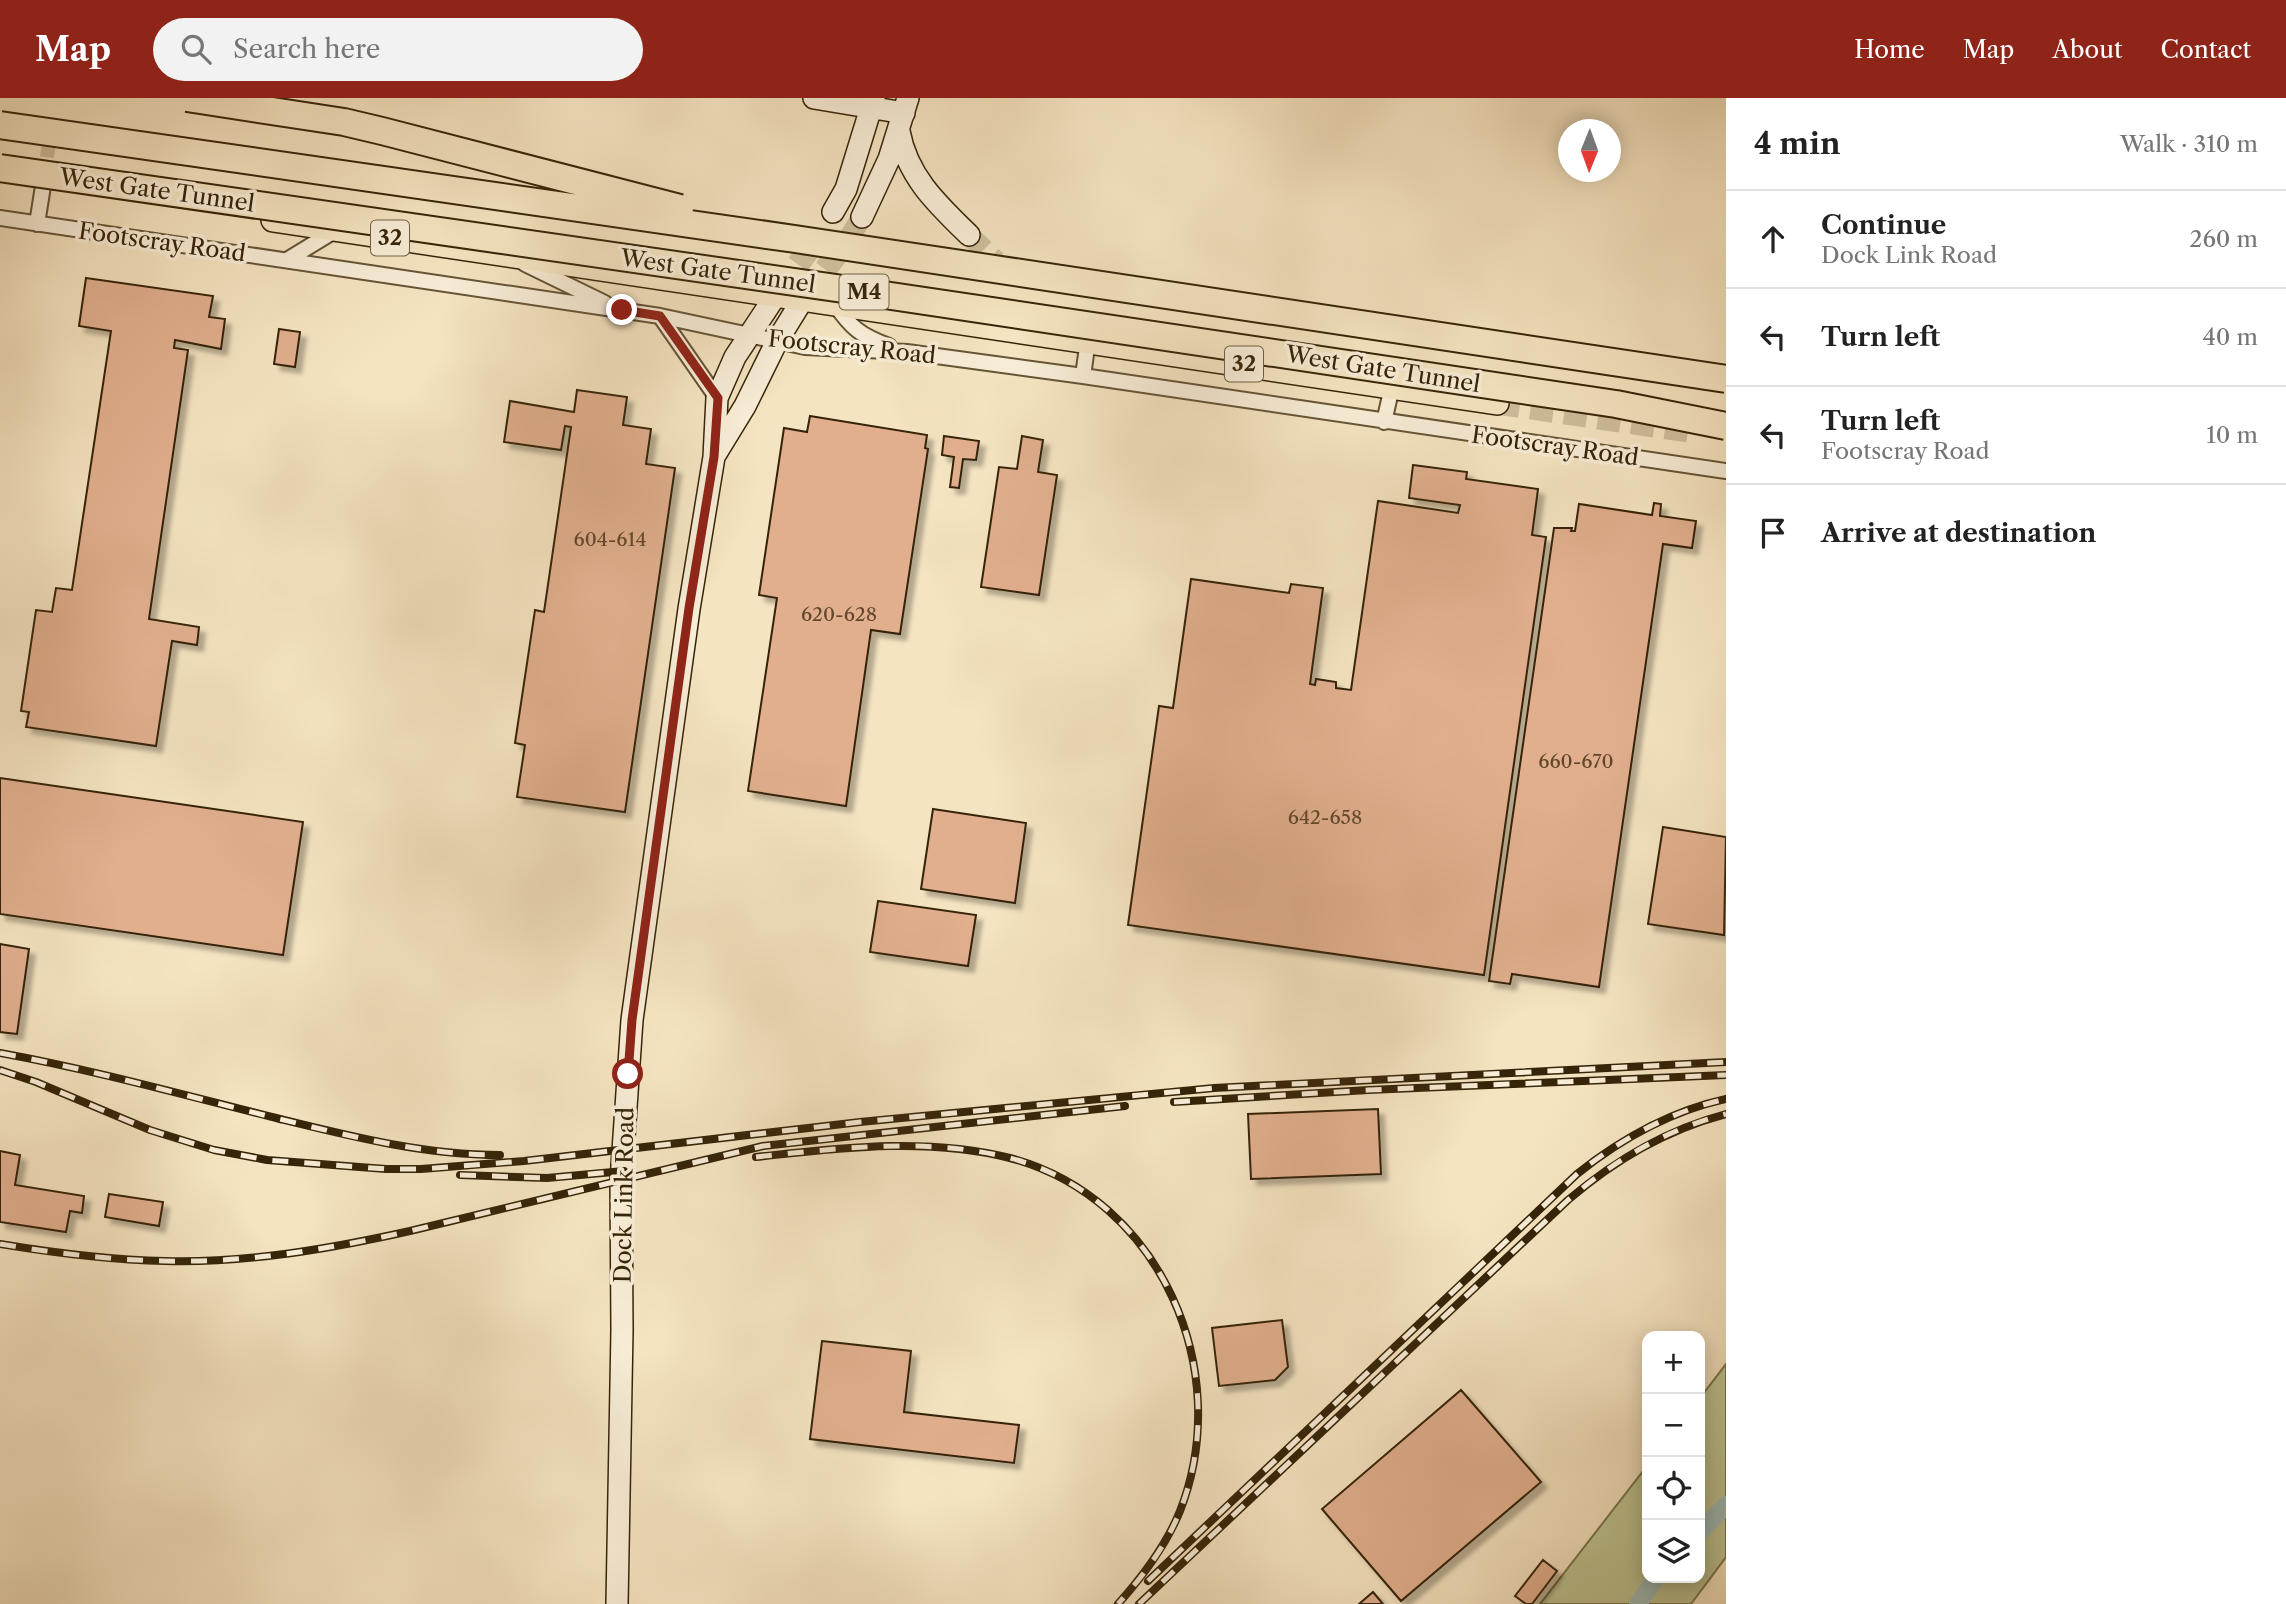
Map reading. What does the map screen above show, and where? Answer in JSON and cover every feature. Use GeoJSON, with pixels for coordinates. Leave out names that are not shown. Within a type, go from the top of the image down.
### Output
{"type":"FeatureCollection","features":[{"type":"Feature","properties":{"kind":"highway"},"geometry":{"type":"LineString","coordinates":[[187,98],[344,122],[795,239]]}},
{"type":"Feature","properties":{"kind":"highway","name":"West Gate Tunnel"},"geometry":{"type":"LineString","coordinates":[[0,125],[795,239],[1726,379]]}},
{"type":"Feature","properties":{"kind":"highway","name":"West Gate Tunnel"},"geometry":{"type":"LineString","coordinates":[[0,167],[1616,404],[1726,426]]}},
{"type":"Feature","properties":{"kind":"main road"},"geometry":{"type":"LineString","coordinates":[[814,98],[873,103],[904,114]]}},
{"type":"Feature","properties":{"kind":"main road"},"geometry":{"type":"LineString","coordinates":[[833,212],[846,188],[873,103]]}},
{"type":"Feature","properties":{"kind":"main road"},"geometry":{"type":"LineString","coordinates":[[862,217],[883,175],[904,114]]}},
{"type":"Feature","properties":{"kind":"main road"},"geometry":{"type":"LineString","coordinates":[[904,114],[909,166],[932,199],[968,235]]}},
{"type":"Feature","properties":{"kind":"main road","name":"Footscray Road"},"geometry":{"type":"LineString","coordinates":[[0,180],[834,302],[1497,403]]}},
{"type":"Feature","properties":{"kind":"main road","name":"Dock Link Road"},"geometry":{"type":"LineString","coordinates":[[617,1604],[622,1330],[621,1180],[632,1020],[706,496],[714,457],[718,398],[735,357],[776,295]]}},
{"type":"Feature","properties":{"kind":"main road","name":"Dock Link Road"},"geometry":{"type":"LineString","coordinates":[[714,457],[745,405],[777,341],[804,298]]}},
{"type":"Feature","properties":{"kind":"street"},"geometry":{"type":"LineString","coordinates":[[37,223],[43,186]]}},
{"type":"Feature","properties":{"kind":"street","name":"Footscray Road"},"geometry":{"type":"LineString","coordinates":[[0,218],[660,316],[806,347],[907,352],[1726,471]]}},
{"type":"Feature","properties":{"kind":"street"},"geometry":{"type":"LineString","coordinates":[[287,260],[336,230]]}},
{"type":"Feature","properties":{"kind":"street","name":"Footscray Road"},"geometry":{"type":"LineString","coordinates":[[503,255],[622,310]]}},
{"type":"Feature","properties":{"kind":"street"},"geometry":{"type":"LineString","coordinates":[[834,302],[848,324],[864,337],[907,352]]}},
{"type":"Feature","properties":{"kind":"street"},"geometry":{"type":"LineString","coordinates":[[660,316],[718,398]]}},
{"type":"Feature","properties":{"kind":"street"},"geometry":{"type":"LineString","coordinates":[[1083,376],[1088,340]]}},
{"type":"Feature","properties":{"kind":"street"},"geometry":{"type":"LineString","coordinates":[[1384,422],[1392,387]]}},
{"type":"Feature","properties":{"kind":"green space"},"geometry":{"type":"Polygon","coordinates":[[[1726,1364],[1726,1557],[1691,1604],[1540,1604],[1642,1472],[1642,1583],[1705,1583],[1705,1391],[1726,1364]]]}},
{"type":"Feature","properties":{"kind":"building"},"geometry":{"type":"Polygon","coordinates":[[[86,278],[213,296],[209,317],[225,319],[221,349],[175,340],[174,348],[188,350],[149,619],[199,627],[197,645],[172,641],[156,746],[26,727],[29,712],[21,711],[36,610],[52,612],[56,588],[72,590],[111,331],[79,326],[86,278]]]}},
{"type":"Feature","properties":{"kind":"building"},"geometry":{"type":"Polygon","coordinates":[[[279,329],[300,332],[295,367],[274,364],[279,329]]]}},
{"type":"Feature","properties":{"kind":"building"},"geometry":{"type":"Polygon","coordinates":[[[577,390],[627,397],[623,425],[651,429],[646,464],[675,468],[625,812],[517,797],[525,745],[515,743],[535,610],[544,612],[571,427],[565,426],[561,450],[504,442],[510,401],[574,412],[577,390]]]}},
{"type":"Feature","properties":{"kind":"building"},"geometry":{"type":"Polygon","coordinates":[[[810,416],[927,435],[925,448],[928,449],[900,634],[871,630],[846,806],[748,791],[777,598],[759,595],[784,428],[807,432],[810,416]]]}},
{"type":"Feature","properties":{"kind":"building"},"geometry":{"type":"Polygon","coordinates":[[[944,436],[979,441],[976,460],[963,459],[959,488],[950,487],[954,457],[942,455],[944,436]]]}},
{"type":"Feature","properties":{"kind":"building"},"geometry":{"type":"Polygon","coordinates":[[[1022,436],[1043,440],[1038,472],[1057,475],[1039,595],[981,587],[999,467],[1017,469],[1022,436]]]}},
{"type":"Feature","properties":{"kind":"building"},"geometry":{"type":"Polygon","coordinates":[[[1413,465],[1467,472],[1466,479],[1538,489],[1532,535],[1546,537],[1484,975],[1128,925],[1159,706],[1173,708],[1191,579],[1289,593],[1291,584],[1323,588],[1310,684],[1315,685],[1316,679],[1336,682],[1336,688],[1351,690],[1378,501],[1458,513],[1460,505],[1409,498],[1413,465]]]}},
{"type":"Feature","properties":{"kind":"building"},"geometry":{"type":"Polygon","coordinates":[[[1654,503],[1661,504],[1660,516],[1696,521],[1692,548],[1663,544],[1599,987],[1512,974],[1510,984],[1489,981],[1554,528],[1572,528],[1571,531],[1575,531],[1579,504],[1652,515],[1654,503]]]}},
{"type":"Feature","properties":{"kind":"building"},"geometry":{"type":"Polygon","coordinates":[[[0,778],[303,822],[283,955],[0,914],[0,778]]]}},
{"type":"Feature","properties":{"kind":"building"},"geometry":{"type":"Polygon","coordinates":[[[933,809],[1026,823],[1015,903],[921,889],[933,809]]]}},
{"type":"Feature","properties":{"kind":"building"},"geometry":{"type":"Polygon","coordinates":[[[1663,827],[1726,837],[1724,935],[1648,924],[1663,827]]]}},
{"type":"Feature","properties":{"kind":"building"},"geometry":{"type":"Polygon","coordinates":[[[878,901],[976,915],[968,966],[870,952],[878,901]]]}},
{"type":"Feature","properties":{"kind":"building"},"geometry":{"type":"Polygon","coordinates":[[[0,944],[29,949],[17,1034],[0,1032],[0,944]]]}},
{"type":"Feature","properties":{"kind":"building"},"geometry":{"type":"Polygon","coordinates":[[[1378,1109],[1381,1174],[1251,1179],[1248,1114],[1378,1109]]]}},
{"type":"Feature","properties":{"kind":"building"},"geometry":{"type":"Polygon","coordinates":[[[0,1151],[20,1155],[15,1185],[84,1196],[82,1213],[70,1211],[66,1232],[0,1222],[0,1151]]]}},
{"type":"Feature","properties":{"kind":"building"},"geometry":{"type":"Polygon","coordinates":[[[109,1194],[163,1202],[159,1226],[105,1217],[109,1194]]]}},
{"type":"Feature","properties":{"kind":"building"},"geometry":{"type":"Polygon","coordinates":[[[1282,1320],[1288,1367],[1275,1380],[1219,1386],[1212,1328],[1282,1320]]]}},
{"type":"Feature","properties":{"kind":"building"},"geometry":{"type":"Polygon","coordinates":[[[822,1341],[911,1351],[904,1412],[1019,1425],[1014,1463],[810,1439],[822,1341]]]}},
{"type":"Feature","properties":{"kind":"building"},"geometry":{"type":"Polygon","coordinates":[[[1461,1390],[1541,1482],[1401,1601],[1322,1509],[1461,1390]]]}},
{"type":"Feature","properties":{"kind":"building"},"geometry":{"type":"Polygon","coordinates":[[[1543,1560],[1557,1571],[1532,1604],[1526,1604],[1515,1596],[1543,1560]]]}},
{"type":"Feature","properties":{"kind":"building"},"geometry":{"type":"Polygon","coordinates":[[[1373,1592],[1383,1604],[1359,1604],[1373,1592]]]}},
{"type":"Feature","properties":{"kind":"waterway"},"geometry":{"type":"LineString","coordinates":[[1705,1527],[1726,1505]]}},
{"type":"Feature","properties":{"kind":"waterway"},"geometry":{"type":"LineString","coordinates":[[1638,1604],[1653,1583]]}},
{"type":"Feature","properties":{"kind":"tunnel"},"geometry":{"type":"LineString","coordinates":[[44,178],[51,129]]}},
{"type":"Feature","properties":{"kind":"tunnel"},"geometry":{"type":"LineString","coordinates":[[849,238],[862,217]]}},
{"type":"Feature","properties":{"kind":"tunnel"},"geometry":{"type":"LineString","coordinates":[[778,292],[821,233]]}},
{"type":"Feature","properties":{"kind":"tunnel"},"geometry":{"type":"LineString","coordinates":[[969,235],[996,261]]}},
{"type":"Feature","properties":{"kind":"tunnel"},"geometry":{"type":"LineString","coordinates":[[805,297],[849,238]]}},
{"type":"Feature","properties":{"kind":"tunnel"},"geometry":{"type":"LineString","coordinates":[[1497,403],[1695,432]]}},
{"type":"Feature","properties":{"kind":"railway"},"geometry":{"type":"LineString","coordinates":[[0,1053],[105,1075],[362,1138],[444,1152],[500,1155]]}},
{"type":"Feature","properties":{"kind":"railway"},"geometry":{"type":"LineString","coordinates":[[0,1070],[36,1082],[150,1130],[214,1150],[267,1160],[421,1169],[524,1161],[860,1122],[1214,1088],[1726,1062]]}},
{"type":"Feature","properties":{"kind":"railway"},"geometry":{"type":"LineString","coordinates":[[1174,1102],[1368,1090],[1726,1075]]}},
{"type":"Feature","properties":{"kind":"railway"},"geometry":{"type":"LineString","coordinates":[[1148,1581],[1577,1174],[1611,1149],[1647,1128],[1686,1111],[1726,1099]]}},
{"type":"Feature","properties":{"kind":"railway"},"geometry":{"type":"LineString","coordinates":[[0,1244],[82,1256],[144,1260],[227,1260],[288,1254],[410,1231],[763,1146],[1125,1106]]}},
{"type":"Feature","properties":{"kind":"railway"},"geometry":{"type":"LineString","coordinates":[[1139,1604],[1568,1200],[1604,1172],[1642,1148],[1682,1129],[1726,1114]]}},
{"type":"Feature","properties":{"kind":"railway"},"geometry":{"type":"LineString","coordinates":[[756,1157],[851,1148],[915,1146],[1010,1158],[1063,1179],[1108,1210],[1145,1250],[1172,1297],[1190,1348],[1198,1402],[1195,1457],[1180,1511],[1168,1536],[1145,1571],[1118,1604]]}},
{"type":"Feature","properties":{"kind":"railway"},"geometry":{"type":"LineString","coordinates":[[460,1175],[547,1178],[624,1171]]}},
{"type":"Feature","properties":{"kind":"route"},"geometry":{"type":"LineString","coordinates":[[622,310],[660,316],[718,398],[714,457],[689,608],[632,1020],[628,1074]]}}]}
